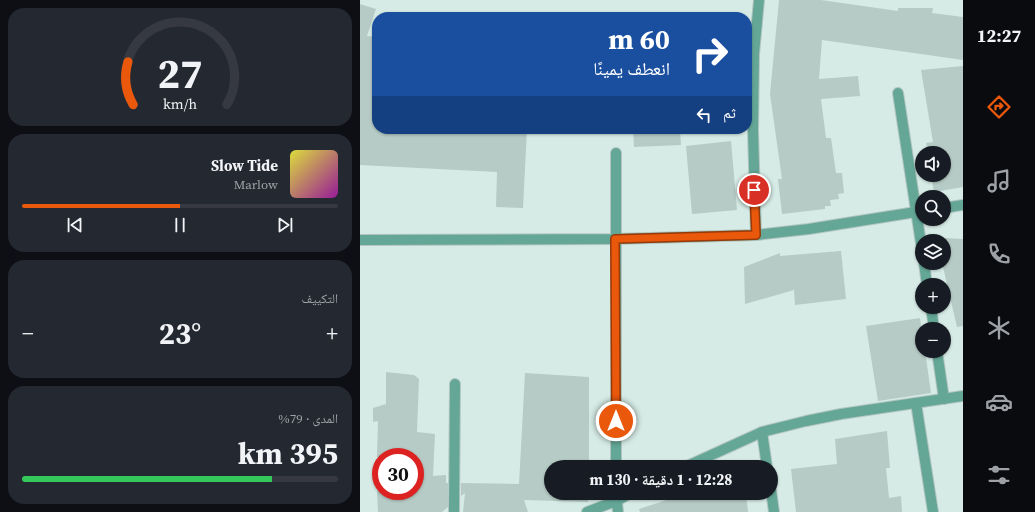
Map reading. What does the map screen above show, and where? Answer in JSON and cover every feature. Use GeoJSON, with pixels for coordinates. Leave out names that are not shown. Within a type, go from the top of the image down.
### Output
{"type":"FeatureCollection","features":[{"type":"Feature","properties":{"kind":"street"},"geometry":{"type":"LineString","coordinates":[[756,235],[752,131],[754,54],[759,0]]}},
{"type":"Feature","properties":{"kind":"street"},"geometry":{"type":"LineString","coordinates":[[898,93],[915,190]]}},
{"type":"Feature","properties":{"kind":"street"},"geometry":{"type":"LineString","coordinates":[[616,153],[616,460]]}},
{"type":"Feature","properties":{"kind":"street"},"geometry":{"type":"LineString","coordinates":[[951,207],[963,205]]}},
{"type":"Feature","properties":{"kind":"street"},"geometry":{"type":"LineString","coordinates":[[360,240],[615,239],[756,235],[809,229],[915,212]]}},
{"type":"Feature","properties":{"kind":"street"},"geometry":{"type":"LineString","coordinates":[[938,358],[944,399]]}},
{"type":"Feature","properties":{"kind":"street"},"geometry":{"type":"LineString","coordinates":[[454,512],[455,384]]}},
{"type":"Feature","properties":{"kind":"street"},"geometry":{"type":"LineString","coordinates":[[700,460],[762,432],[806,421],[841,414],[963,396]]}},
{"type":"Feature","properties":{"kind":"street"},"geometry":{"type":"LineString","coordinates":[[916,403],[933,512]]}},
{"type":"Feature","properties":{"kind":"street"},"geometry":{"type":"LineString","coordinates":[[762,432],[767,460]]}},
{"type":"Feature","properties":{"kind":"street"},"geometry":{"type":"LineString","coordinates":[[588,512],[610,500]]}},
{"type":"Feature","properties":{"kind":"street"},"geometry":{"type":"LineString","coordinates":[[616,500],[618,512]]}},
{"type":"Feature","properties":{"kind":"street"},"geometry":{"type":"LineString","coordinates":[[772,500],[774,512]]}},
{"type":"Feature","properties":{"kind":"building"},"geometry":{"type":"Polygon","coordinates":[[[779,0],[821,0],[898,11],[898,8],[933,8],[932,13],[963,17],[963,60],[822,40],[819,79],[858,76],[860,96],[821,99],[826,138],[831,138],[836,173],[842,173],[844,193],[838,194],[839,199],[830,200],[831,206],[825,206],[825,209],[782,214],[778,179],[782,179],[770,94],[779,0]]]}},
{"type":"Feature","properties":{"kind":"building"},"geometry":{"type":"Polygon","coordinates":[[[360,4],[376,9],[375,12],[372,12],[372,21],[367,36],[372,36],[372,134],[527,134],[523,208],[496,207],[497,172],[360,165],[360,4]]]}},
{"type":"Feature","properties":{"kind":"building"},"geometry":{"type":"Polygon","coordinates":[[[963,66],[963,187],[946,190],[934,190],[932,182],[951,182],[951,146],[927,146],[926,143],[933,142],[921,70],[963,66]]]}},
{"type":"Feature","properties":{"kind":"building"},"geometry":{"type":"Polygon","coordinates":[[[633,134],[680,134],[681,145],[634,147],[633,134]]]}},
{"type":"Feature","properties":{"kind":"building"},"geometry":{"type":"Polygon","coordinates":[[[731,141],[737,210],[692,214],[686,146],[731,141]]]}},
{"type":"Feature","properties":{"kind":"building"},"geometry":{"type":"Polygon","coordinates":[[[951,238],[963,239],[963,326],[957,327],[951,301],[951,278],[946,278],[944,270],[951,270],[951,238]]]}},
{"type":"Feature","properties":{"kind":"building"},"geometry":{"type":"Polygon","coordinates":[[[841,251],[846,299],[795,305],[794,290],[745,304],[744,267],[780,253],[780,256],[841,251]]]}},
{"type":"Feature","properties":{"kind":"building"},"geometry":{"type":"Polygon","coordinates":[[[920,318],[921,322],[915,322],[915,358],[926,358],[931,393],[878,401],[866,326],[920,318]]]}},
{"type":"Feature","properties":{"kind":"building"},"geometry":{"type":"Polygon","coordinates":[[[386,372],[414,375],[419,379],[417,432],[435,434],[433,476],[446,475],[446,483],[448,483],[448,507],[442,512],[378,512],[377,500],[424,500],[424,448],[377,448],[378,421],[373,422],[373,408],[386,404],[386,372]]]}},
{"type":"Feature","properties":{"kind":"building"},"geometry":{"type":"Polygon","coordinates":[[[525,373],[589,377],[589,460],[544,460],[544,500],[588,500],[588,502],[524,500],[528,512],[463,512],[465,493],[461,496],[461,483],[519,484],[525,373]]]}},
{"type":"Feature","properties":{"kind":"building"},"geometry":{"type":"Polygon","coordinates":[[[887,431],[890,468],[886,468],[889,498],[901,496],[902,512],[796,512],[791,469],[837,464],[835,439],[887,431]]]}},
{"type":"Feature","properties":{"kind":"building"},"geometry":{"type":"Polygon","coordinates":[[[667,500],[747,500],[748,512],[640,512],[639,509],[667,500]]]}},
{"type":"Feature","properties":{"kind":"route"},"geometry":{"type":"LineString","coordinates":[[616,421],[615,239],[756,235],[754,190]]}}]}
